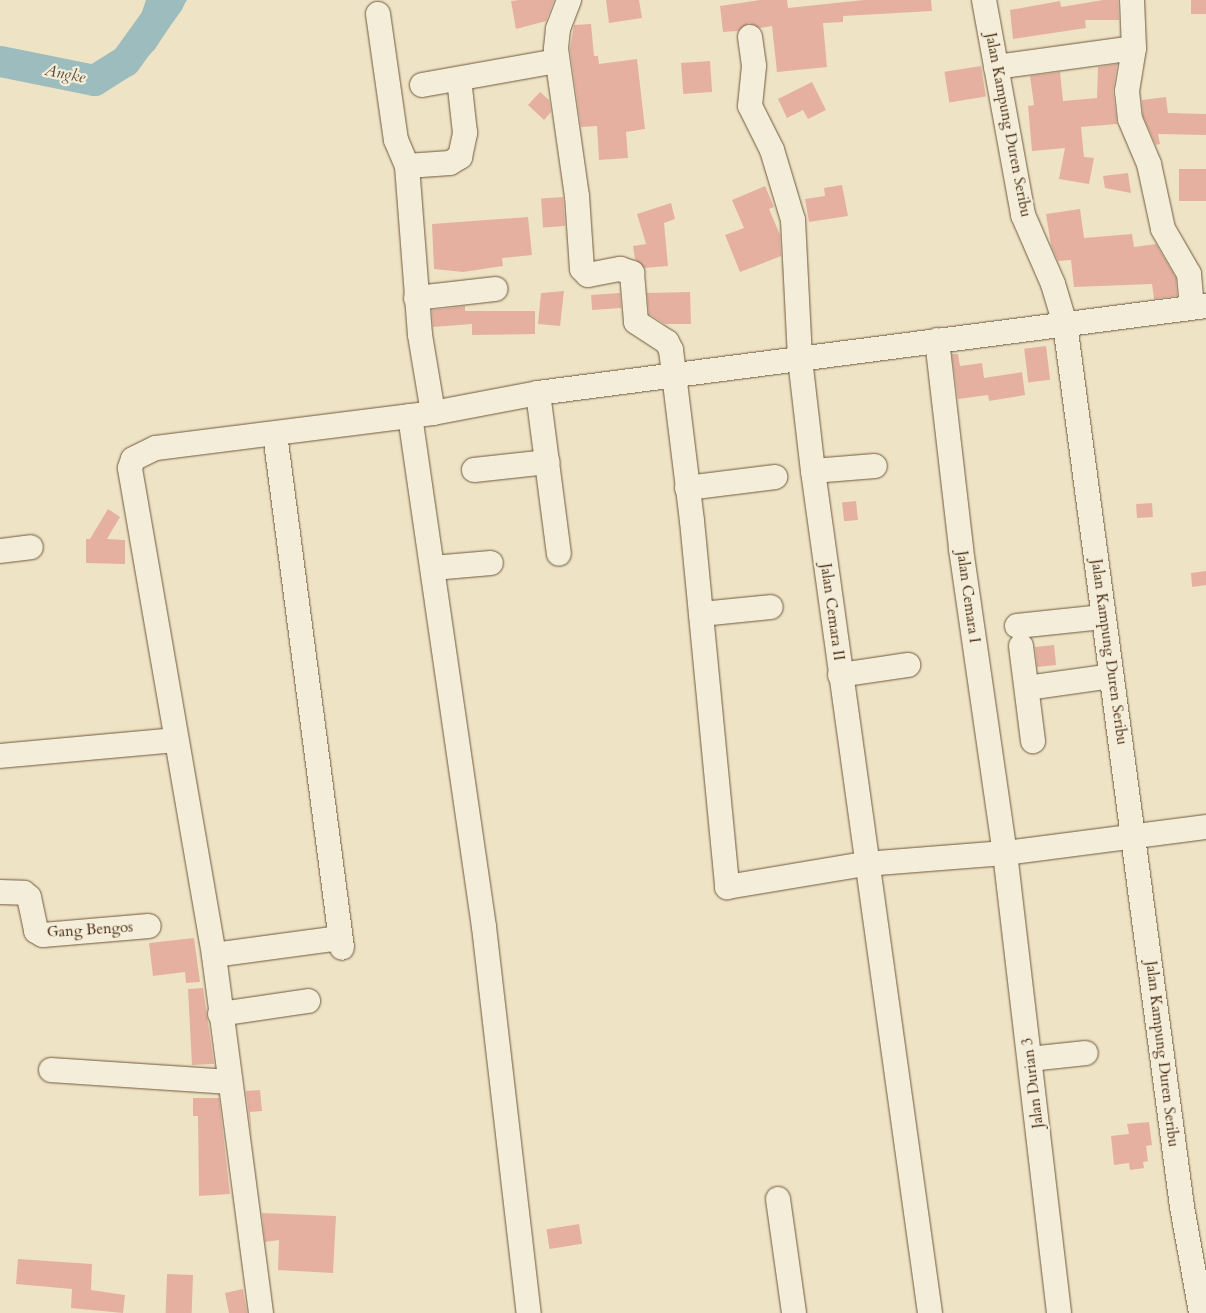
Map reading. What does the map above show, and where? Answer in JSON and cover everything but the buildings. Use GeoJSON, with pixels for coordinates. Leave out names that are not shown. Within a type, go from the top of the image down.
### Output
{"type":"FeatureCollection","features":[{"type":"Feature","properties":{"kind":"street"},"geometry":{"type":"LineString","coordinates":[[569,0],[558,29],[557,61],[577,196],[582,269],[588,274],[620,268],[632,273],[636,322],[667,342],[673,374],[701,614],[727,887],[865,864],[1005,853],[1135,834],[1206,827]]}},
{"type":"Feature","properties":{"kind":"street","name":"Jalan Kampung Duren Seribu"},"geometry":{"type":"LineString","coordinates":[[984,0],[1023,215],[1053,284],[1065,324],[1111,676],[1199,1267],[1201,1313]]}},
{"type":"Feature","properties":{"kind":"street"},"geometry":{"type":"LineString","coordinates":[[261,1313],[220,1014],[214,956],[175,740],[130,468],[133,459],[156,448],[433,413],[538,393],[937,340],[1202,308],[1189,274],[1163,228],[1149,164],[1130,120],[1127,91],[1134,48],[1132,0]]}},
{"type":"Feature","properties":{"kind":"street"},"geometry":{"type":"LineString","coordinates":[[378,14],[396,140],[407,166],[416,298],[433,413]]}},
{"type":"Feature","properties":{"kind":"street","name":"Jalan Cemara II"},"geometry":{"type":"LineString","coordinates":[[750,37],[754,66],[750,106],[772,150],[793,220],[800,359],[813,471],[865,864],[930,1313]]}},
{"type":"Feature","properties":{"kind":"street"},"geometry":{"type":"LineString","coordinates":[[996,67],[1134,48]]}},
{"type":"Feature","properties":{"kind":"street"},"geometry":{"type":"LineString","coordinates":[[422,84],[459,80],[557,61]]}},
{"type":"Feature","properties":{"kind":"street"},"geometry":{"type":"LineString","coordinates":[[407,166],[450,164],[460,157],[464,133],[459,80]]}},
{"type":"Feature","properties":{"kind":"street"},"geometry":{"type":"LineString","coordinates":[[416,298],[495,290]]}},
{"type":"Feature","properties":{"kind":"street","name":"Jalan Cemara I"},"geometry":{"type":"LineString","coordinates":[[937,340],[961,549],[1005,853]]}},
{"type":"Feature","properties":{"kind":"street"},"geometry":{"type":"LineString","coordinates":[[538,393],[560,554]]}},
{"type":"Feature","properties":{"kind":"street"},"geometry":{"type":"LineString","coordinates":[[410,416],[484,927],[529,1313]]}},
{"type":"Feature","properties":{"kind":"street"},"geometry":{"type":"LineString","coordinates":[[214,956],[341,943],[274,434]]}},
{"type":"Feature","properties":{"kind":"street"},"geometry":{"type":"LineString","coordinates":[[474,470],[548,462]]}},
{"type":"Feature","properties":{"kind":"street"},"geometry":{"type":"LineString","coordinates":[[813,471],[874,466]]}},
{"type":"Feature","properties":{"kind":"street"},"geometry":{"type":"LineString","coordinates":[[687,488],[776,477]]}},
{"type":"Feature","properties":{"kind":"street"},"geometry":{"type":"LineString","coordinates":[[0,551],[31,547]]}},
{"type":"Feature","properties":{"kind":"street"},"geometry":{"type":"LineString","coordinates":[[433,568],[491,563]]}},
{"type":"Feature","properties":{"kind":"street"},"geometry":{"type":"LineString","coordinates":[[701,614],[771,607]]}},
{"type":"Feature","properties":{"kind":"street"},"geometry":{"type":"LineString","coordinates":[[1033,741],[1019,636],[1103,617]]}},
{"type":"Feature","properties":{"kind":"street"},"geometry":{"type":"LineString","coordinates":[[840,674],[908,665]]}},
{"type":"Feature","properties":{"kind":"street"},"geometry":{"type":"LineString","coordinates":[[1026,688],[1111,676]]}},
{"type":"Feature","properties":{"kind":"street"},"geometry":{"type":"LineString","coordinates":[[0,756],[175,740]]}},
{"type":"Feature","properties":{"kind":"street","name":"Jalan Durian 3"},"geometry":{"type":"LineString","coordinates":[[1005,853],[1059,1313]]}},
{"type":"Feature","properties":{"kind":"street","name":"Gang Bengos"},"geometry":{"type":"LineString","coordinates":[[0,892],[24,893],[29,898],[36,931],[43,936],[150,926]]}},
{"type":"Feature","properties":{"kind":"street"},"geometry":{"type":"LineString","coordinates":[[220,1014],[308,1001]]}},
{"type":"Feature","properties":{"kind":"street"},"geometry":{"type":"LineString","coordinates":[[1030,1058],[1086,1053]]}},
{"type":"Feature","properties":{"kind":"street"},"geometry":{"type":"LineString","coordinates":[[51,1070],[230,1082]]}},
{"type":"Feature","properties":{"kind":"street"},"geometry":{"type":"LineString","coordinates":[[778,1199],[794,1313]]}},
{"type":"Feature","properties":{"kind":"water"},"geometry":{"type":"Polygon","coordinates":[[[146,0],[187,0],[155,49],[129,76],[112,58],[134,35],[146,0]]]}},
{"type":"Feature","properties":{"kind":"waterway","name":"Angke"},"geometry":{"type":"LineString","coordinates":[[0,61],[94,80],[125,61],[169,0]]}}]}
